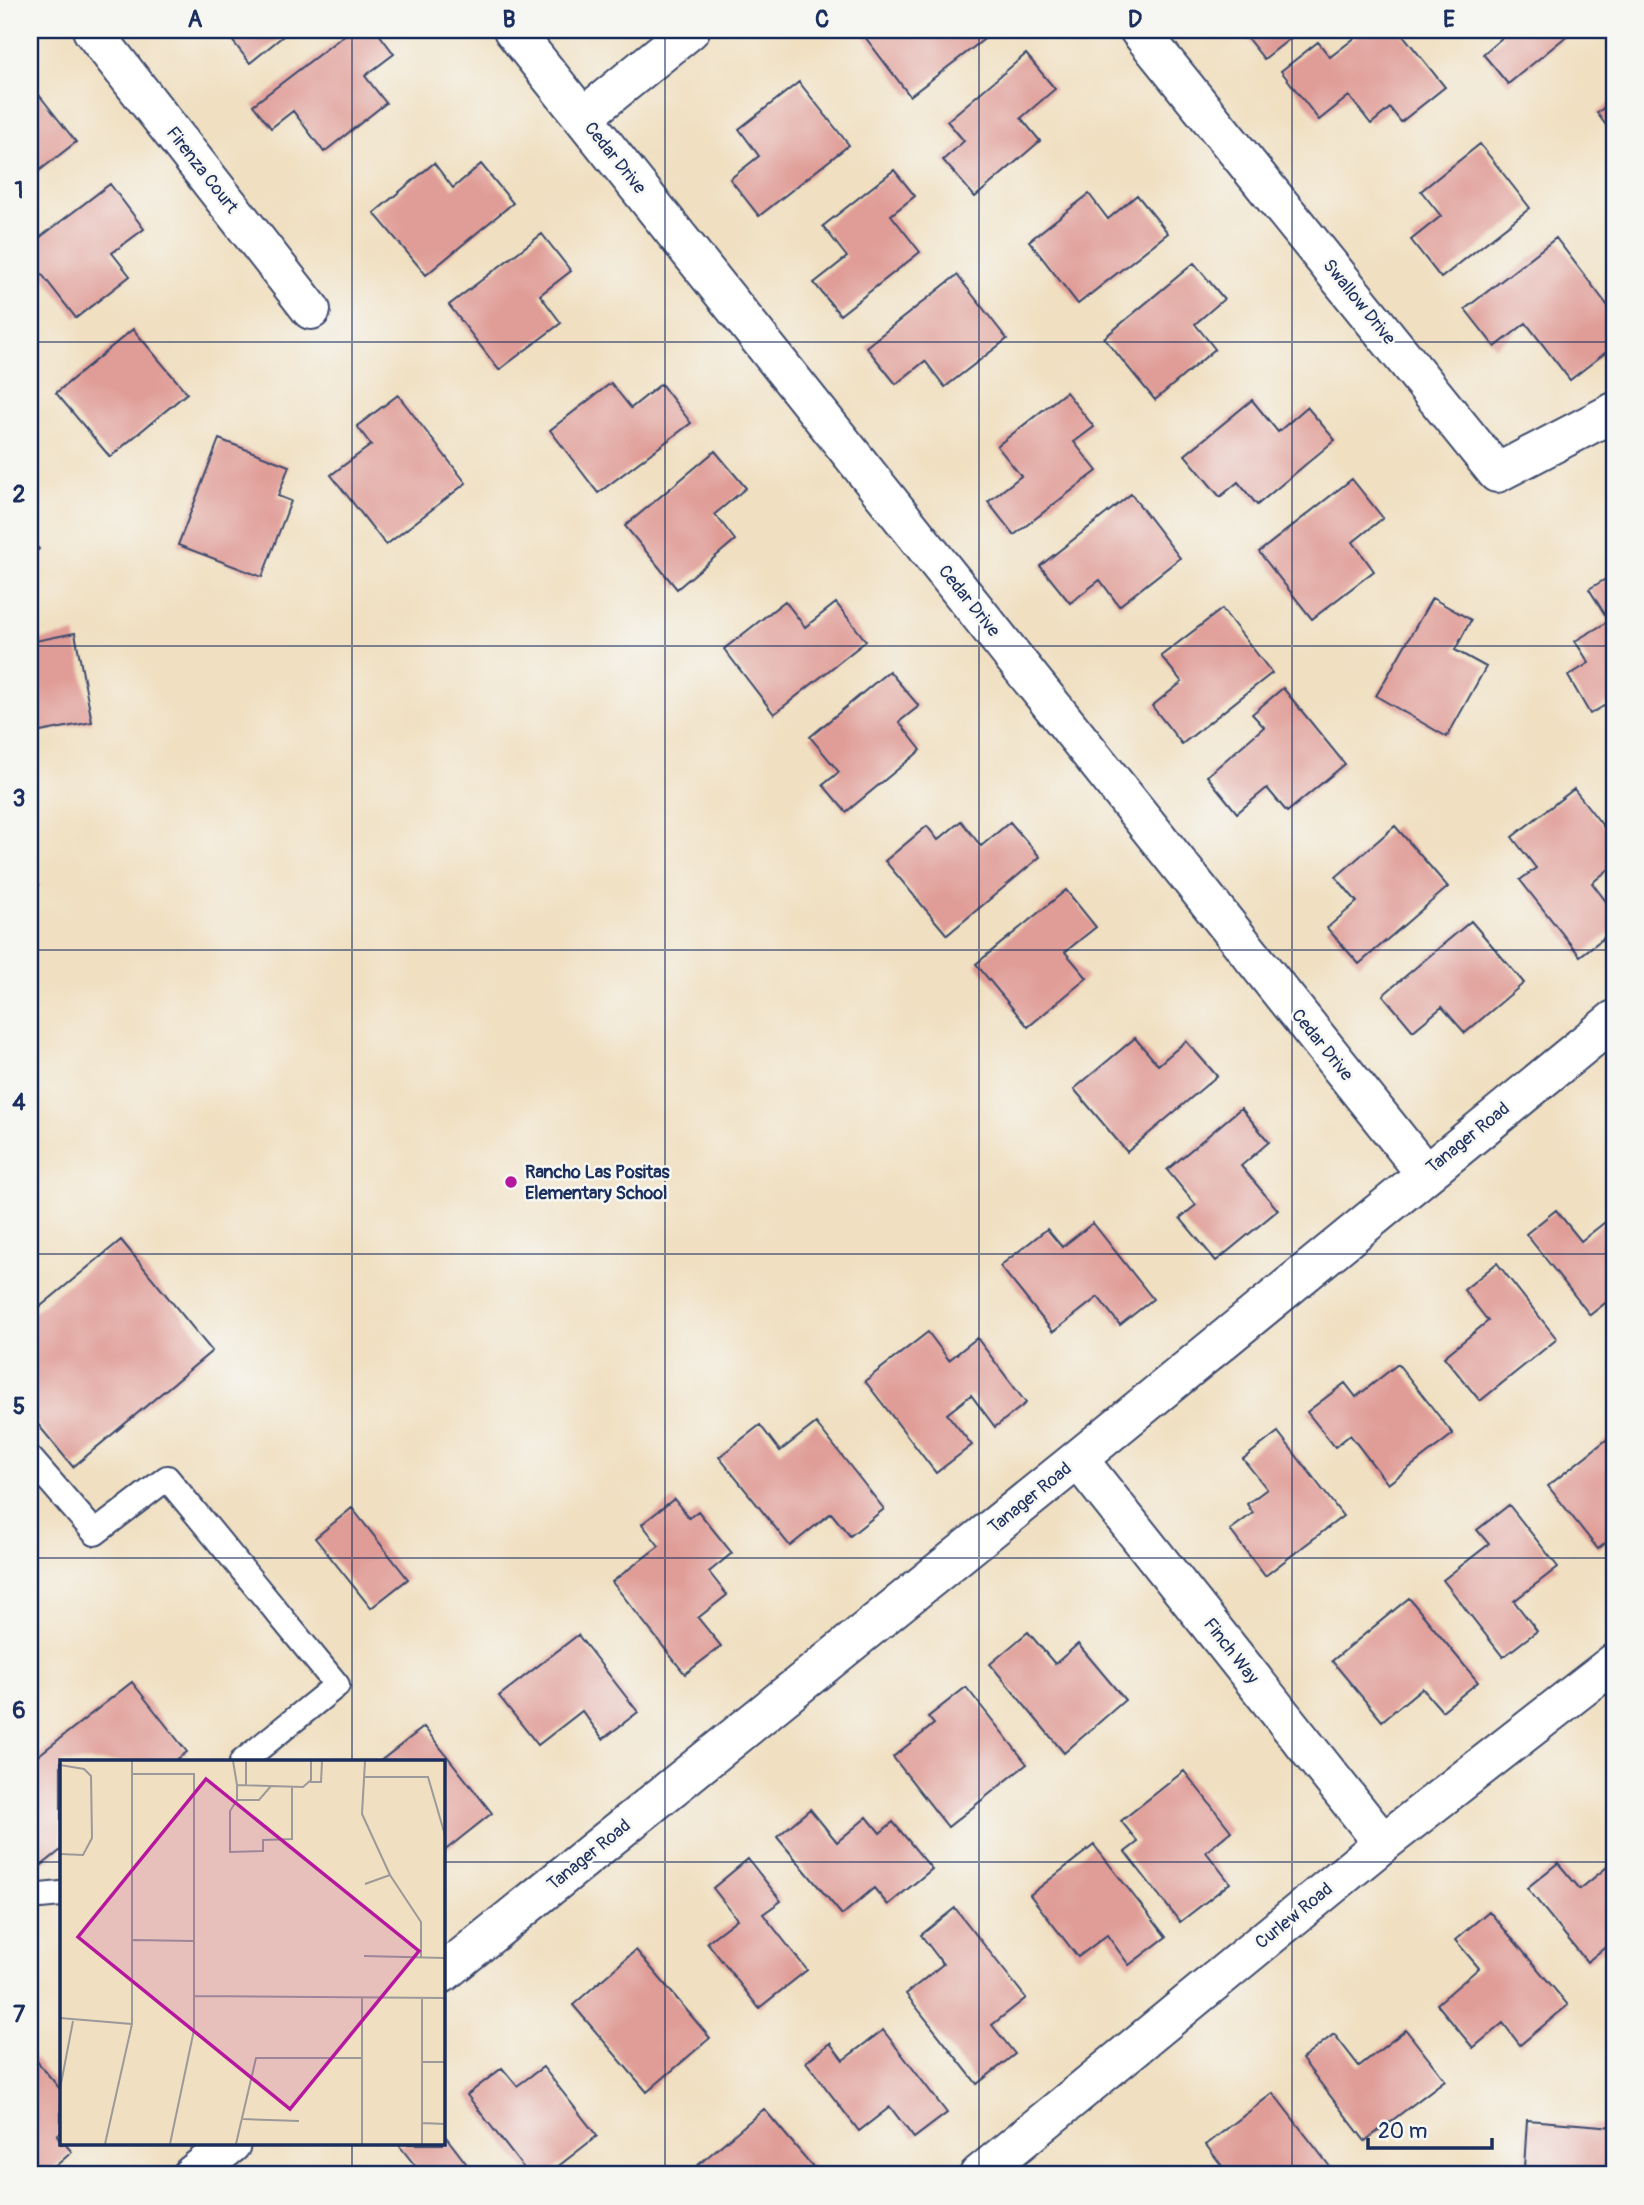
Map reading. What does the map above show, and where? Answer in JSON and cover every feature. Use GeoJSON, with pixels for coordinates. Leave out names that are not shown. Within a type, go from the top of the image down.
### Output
{"type":"FeatureCollection","features":[{"type":"Feature","properties":{"kind":"street","name":"Firenza Court"},"geometry":{"type":"LineString","coordinates":[[92,30],[311,310]]}},
{"type":"Feature","properties":{"kind":"street","name":"Cedar Drive"},"geometry":{"type":"LineString","coordinates":[[513,30],[1425,1173]]}},
{"type":"Feature","properties":{"kind":"street"},"geometry":{"type":"LineString","coordinates":[[583,117],[690,30]]}},
{"type":"Feature","properties":{"kind":"street","name":"Swallow Drive"},"geometry":{"type":"LineString","coordinates":[[1139,30],[1497,472],[1614,412]]}},
{"type":"Feature","properties":{"kind":"street","name":"Tanager Road"},"geometry":{"type":"LineString","coordinates":[[444,1972],[1078,1459],[1614,1020]]}},
{"type":"Feature","properties":{"kind":"street","name":"Finch Way"},"geometry":{"type":"LineString","coordinates":[[1078,1459],[1383,1843]]}},
{"type":"Feature","properties":{"kind":"street","name":"Curlew Road"},"geometry":{"type":"LineString","coordinates":[[979,2175],[1383,1843],[1614,1663]]}},
{"type":"Feature","properties":{"kind":"street"},"geometry":{"type":"LineString","coordinates":[[192,2175],[228,2146]]}},
{"type":"Feature","properties":{"kind":"lane"},"geometry":{"type":"LineString","coordinates":[[30,1458],[95,1533],[167,1478],[337,1685],[244,1760]]}},
{"type":"Feature","properties":{"kind":"lane"},"geometry":{"type":"LineString","coordinates":[[30,1897],[60,1894]]}},
{"type":"Feature","properties":{"kind":"building"},"geometry":{"type":"Polygon","coordinates":[[[224,30],[286,30],[288,32],[250,63],[224,30]]]}},
{"type":"Feature","properties":{"kind":"building"},"geometry":{"type":"Polygon","coordinates":[[[351,30],[376,30],[394,54],[365,76],[386,103],[324,152],[293,111],[271,128],[253,105],[351,30]]]}},
{"type":"Feature","properties":{"kind":"building"},"geometry":{"type":"Polygon","coordinates":[[[866,30],[996,30],[910,96],[862,33],[866,30]]]}},
{"type":"Feature","properties":{"kind":"building"},"geometry":{"type":"Polygon","coordinates":[[[1241,30],[1301,30],[1264,59],[1241,30]]]}},
{"type":"Feature","properties":{"kind":"building"},"geometry":{"type":"Polygon","coordinates":[[[1365,30],[1399,30],[1445,87],[1401,122],[1390,108],[1371,124],[1349,96],[1319,120],[1281,71],[1318,42],[1330,57],[1365,30]]]}},
{"type":"Feature","properties":{"kind":"building"},"geometry":{"type":"Polygon","coordinates":[[[1497,30],[1574,30],[1508,84],[1483,54],[1503,37],[1497,30]]]}},
{"type":"Feature","properties":{"kind":"building"},"geometry":{"type":"Polygon","coordinates":[[[1026,54],[1055,89],[1021,118],[1040,141],[975,197],[943,160],[964,141],[947,121],[1026,54]]]}},
{"type":"Feature","properties":{"kind":"building"},"geometry":{"type":"Polygon","coordinates":[[[799,82],[849,145],[759,216],[730,179],[759,156],[739,129],[799,82]]]}},
{"type":"Feature","properties":{"kind":"building"},"geometry":{"type":"Polygon","coordinates":[[[36,91],[76,142],[30,178],[30,96],[36,91]]]}},
{"type":"Feature","properties":{"kind":"building"},"geometry":{"type":"Polygon","coordinates":[[[1614,100],[1614,136],[1597,113],[1614,100]]]}},
{"type":"Feature","properties":{"kind":"building"},"geometry":{"type":"Polygon","coordinates":[[[1480,144],[1530,208],[1441,278],[1411,240],[1441,216],[1421,191],[1480,144]]]}},
{"type":"Feature","properties":{"kind":"building"},"geometry":{"type":"Polygon","coordinates":[[[434,163],[453,188],[481,164],[513,203],[426,275],[374,213],[434,163]]]}},
{"type":"Feature","properties":{"kind":"building"},"geometry":{"type":"Polygon","coordinates":[[[894,170],[915,196],[891,215],[920,252],[840,315],[814,283],[847,257],[823,226],[894,170]]]}},
{"type":"Feature","properties":{"kind":"building"},"geometry":{"type":"Polygon","coordinates":[[[110,184],[144,229],[112,253],[130,276],[76,318],[30,259],[30,245],[110,184]]]}},
{"type":"Feature","properties":{"kind":"building"},"geometry":{"type":"Polygon","coordinates":[[[1089,194],[1108,219],[1137,195],[1168,233],[1078,304],[1029,241],[1089,194]]]}},
{"type":"Feature","properties":{"kind":"building"},"geometry":{"type":"Polygon","coordinates":[[[542,234],[571,271],[540,295],[561,323],[499,370],[449,305],[542,234]]]}},
{"type":"Feature","properties":{"kind":"building"},"geometry":{"type":"Polygon","coordinates":[[[1556,238],[1614,314],[1614,346],[1570,380],[1526,323],[1495,347],[1465,309],[1556,238]]]}},
{"type":"Feature","properties":{"kind":"building"},"geometry":{"type":"Polygon","coordinates":[[[1194,263],[1224,299],[1195,324],[1215,349],[1155,400],[1104,338],[1194,263]]]}},
{"type":"Feature","properties":{"kind":"building"},"geometry":{"type":"Polygon","coordinates":[[[957,275],[1007,339],[945,387],[925,361],[896,384],[866,347],[957,275]]]}},
{"type":"Feature","properties":{"kind":"building"},"geometry":{"type":"Polygon","coordinates":[[[133,329],[187,393],[110,457],[56,393],[133,329]]]}},
{"type":"Feature","properties":{"kind":"building"},"geometry":{"type":"Polygon","coordinates":[[[611,383],[631,408],[661,384],[691,423],[598,493],[550,430],[611,383]]]}},
{"type":"Feature","properties":{"kind":"building"},"geometry":{"type":"Polygon","coordinates":[[[1066,392],[1094,427],[1074,442],[1097,471],[1014,535],[988,502],[1021,476],[997,446],[1066,392]]]}},
{"type":"Feature","properties":{"kind":"building"},"geometry":{"type":"Polygon","coordinates":[[[398,395],[466,483],[386,545],[331,475],[371,445],[357,426],[398,395]]]}},
{"type":"Feature","properties":{"kind":"building"},"geometry":{"type":"Polygon","coordinates":[[[1252,400],[1278,432],[1307,407],[1335,440],[1257,505],[1238,482],[1220,497],[1185,455],[1252,400]]]}},
{"type":"Feature","properties":{"kind":"building"},"geometry":{"type":"Polygon","coordinates":[[[219,439],[289,466],[278,496],[291,501],[262,577],[178,545],[219,439]]]}},
{"type":"Feature","properties":{"kind":"building"},"geometry":{"type":"Polygon","coordinates":[[[715,451],[746,488],[715,514],[735,540],[677,589],[625,526],[715,451]]]}},
{"type":"Feature","properties":{"kind":"building"},"geometry":{"type":"Polygon","coordinates":[[[1352,479],[1383,518],[1353,542],[1374,571],[1312,619],[1259,552],[1352,479]]]}},
{"type":"Feature","properties":{"kind":"building"},"geometry":{"type":"Polygon","coordinates":[[[1131,494],[1180,558],[1119,606],[1100,580],[1070,603],[1040,566],[1131,494]]]}},
{"type":"Feature","properties":{"kind":"building"},"geometry":{"type":"Polygon","coordinates":[[[30,540],[39,549],[30,558],[30,540]]]}},
{"type":"Feature","properties":{"kind":"building"},"geometry":{"type":"Polygon","coordinates":[[[1614,574],[1614,700],[1590,714],[1568,676],[1589,663],[1575,641],[1609,621],[1589,589],[1614,574]]]}},
{"type":"Feature","properties":{"kind":"building"},"geometry":{"type":"Polygon","coordinates":[[[1432,598],[1471,620],[1455,650],[1486,667],[1447,737],[1376,696],[1432,598]]]}},
{"type":"Feature","properties":{"kind":"building"},"geometry":{"type":"Polygon","coordinates":[[[785,601],[805,627],[836,603],[866,641],[774,714],[724,649],[785,601]]]}},
{"type":"Feature","properties":{"kind":"building"},"geometry":{"type":"Polygon","coordinates":[[[1222,609],[1272,673],[1182,744],[1152,706],[1182,682],[1161,656],[1222,609]]]}},
{"type":"Feature","properties":{"kind":"building"},"geometry":{"type":"Polygon","coordinates":[[[75,633],[92,722],[30,734],[30,642],[75,633]]]}},
{"type":"Feature","properties":{"kind":"building"},"geometry":{"type":"Polygon","coordinates":[[[889,671],[919,706],[899,722],[921,750],[846,812],[823,785],[839,772],[810,737],[889,671]]]}},
{"type":"Feature","properties":{"kind":"building"},"geometry":{"type":"Polygon","coordinates":[[[1283,688],[1345,764],[1287,812],[1267,788],[1237,813],[1207,776],[1264,727],[1252,714],[1283,688]]]}},
{"type":"Feature","properties":{"kind":"building"},"geometry":{"type":"Polygon","coordinates":[[[1574,789],[1614,840],[1614,865],[1592,883],[1614,912],[1614,930],[1580,956],[1520,880],[1536,868],[1512,837],[1574,789]]]}},
{"type":"Feature","properties":{"kind":"building"},"geometry":{"type":"Polygon","coordinates":[[[961,821],[981,846],[1010,822],[1040,857],[947,935],[885,861],[927,826],[938,840],[961,821]]]}},
{"type":"Feature","properties":{"kind":"building"},"geometry":{"type":"Polygon","coordinates":[[[1395,826],[1448,887],[1359,964],[1327,928],[1357,902],[1336,877],[1395,826]]]}},
{"type":"Feature","properties":{"kind":"building"},"geometry":{"type":"Polygon","coordinates":[[[30,874],[39,885],[30,893],[30,874]]]}},
{"type":"Feature","properties":{"kind":"building"},"geometry":{"type":"Polygon","coordinates":[[[1066,890],[1096,927],[1065,952],[1087,978],[1028,1027],[976,964],[1066,890]]]}},
{"type":"Feature","properties":{"kind":"building"},"geometry":{"type":"Polygon","coordinates":[[[1471,921],[1524,983],[1465,1033],[1442,1007],[1413,1031],[1383,995],[1471,921]]]}},
{"type":"Feature","properties":{"kind":"building"},"geometry":{"type":"Polygon","coordinates":[[[1135,1038],[1158,1065],[1186,1041],[1217,1076],[1127,1152],[1074,1089],[1135,1038]]]}},
{"type":"Feature","properties":{"kind":"building"},"geometry":{"type":"Polygon","coordinates":[[[1241,1108],[1269,1142],[1241,1166],[1278,1210],[1216,1261],[1180,1218],[1196,1205],[1167,1170],[1241,1108]]]}},
{"type":"Feature","properties":{"kind":"building"},"geometry":{"type":"Polygon","coordinates":[[[1556,1210],[1581,1241],[1614,1215],[1614,1296],[1590,1315],[1526,1234],[1556,1210]]]}},
{"type":"Feature","properties":{"kind":"building"},"geometry":{"type":"Polygon","coordinates":[[[1093,1223],[1153,1299],[1120,1325],[1098,1297],[1053,1332],[1000,1266],[1047,1229],[1062,1247],[1093,1223]]]}},
{"type":"Feature","properties":{"kind":"building"},"geometry":{"type":"Polygon","coordinates":[[[121,1240],[212,1351],[73,1467],[30,1415],[30,1315],[121,1240]]]}},
{"type":"Feature","properties":{"kind":"building"},"geometry":{"type":"Polygon","coordinates":[[[1497,1263],[1557,1339],[1480,1401],[1444,1357],[1488,1321],[1464,1290],[1497,1263]]]}},
{"type":"Feature","properties":{"kind":"building"},"geometry":{"type":"Polygon","coordinates":[[[928,1332],[949,1360],[977,1338],[1026,1403],[995,1427],[971,1395],[947,1414],[972,1445],[936,1473],[865,1381],[928,1332]]]}},
{"type":"Feature","properties":{"kind":"building"},"geometry":{"type":"Polygon","coordinates":[[[1398,1364],[1453,1434],[1388,1484],[1350,1435],[1335,1447],[1307,1412],[1345,1383],[1356,1397],[1398,1364]]]}},
{"type":"Feature","properties":{"kind":"building"},"geometry":{"type":"Polygon","coordinates":[[[816,1423],[884,1509],[850,1536],[831,1513],[790,1546],[719,1457],[760,1425],[780,1451],[816,1423]]]}},
{"type":"Feature","properties":{"kind":"building"},"geometry":{"type":"Polygon","coordinates":[[[1278,1432],[1343,1516],[1265,1576],[1230,1530],[1253,1513],[1247,1504],[1267,1489],[1243,1459],[1278,1432]]]}},
{"type":"Feature","properties":{"kind":"building"},"geometry":{"type":"Polygon","coordinates":[[[1610,1437],[1614,1443],[1614,1536],[1598,1549],[1548,1486],[1610,1437]]]}},
{"type":"Feature","properties":{"kind":"building"},"geometry":{"type":"Polygon","coordinates":[[[674,1499],[689,1518],[698,1511],[732,1553],[709,1572],[727,1595],[698,1618],[721,1646],[685,1674],[612,1582],[659,1546],[642,1524],[674,1499]]]}},
{"type":"Feature","properties":{"kind":"building"},"geometry":{"type":"Polygon","coordinates":[[[1509,1505],[1558,1567],[1514,1601],[1537,1631],[1503,1657],[1443,1580],[1489,1544],[1477,1530],[1509,1505]]]}},
{"type":"Feature","properties":{"kind":"building"},"geometry":{"type":"Polygon","coordinates":[[[352,1508],[408,1579],[371,1608],[315,1538],[352,1508]]]}},
{"type":"Feature","properties":{"kind":"building"},"geometry":{"type":"Polygon","coordinates":[[[1409,1598],[1478,1682],[1442,1711],[1422,1688],[1382,1721],[1332,1661],[1409,1598]]]}},
{"type":"Feature","properties":{"kind":"building"},"geometry":{"type":"Polygon","coordinates":[[[1028,1632],[1055,1664],[1078,1644],[1125,1700],[1064,1753],[990,1664],[1028,1632]]]}},
{"type":"Feature","properties":{"kind":"building"},"geometry":{"type":"Polygon","coordinates":[[[578,1635],[638,1712],[603,1739],[582,1711],[538,1745],[499,1696],[578,1635]]]}},
{"type":"Feature","properties":{"kind":"building"},"geometry":{"type":"Polygon","coordinates":[[[132,1682],[187,1752],[176,1760],[60,1760],[60,1851],[42,1865],[30,1850],[30,1762],[132,1682]]]}},
{"type":"Feature","properties":{"kind":"building"},"geometry":{"type":"Polygon","coordinates":[[[966,1687],[1027,1764],[948,1827],[893,1757],[934,1724],[928,1717],[966,1687]]]}},
{"type":"Feature","properties":{"kind":"building"},"geometry":{"type":"Polygon","coordinates":[[[424,1727],[492,1813],[444,1851],[444,1760],[382,1760],[424,1727]]]}},
{"type":"Feature","properties":{"kind":"building"},"geometry":{"type":"Polygon","coordinates":[[[1184,1771],[1231,1831],[1206,1852],[1230,1883],[1180,1922],[1125,1852],[1138,1842],[1121,1821],[1184,1771]]]}},
{"type":"Feature","properties":{"kind":"building"},"geometry":{"type":"Polygon","coordinates":[[[810,1809],[837,1842],[867,1817],[880,1833],[893,1822],[932,1869],[888,1905],[874,1888],[842,1915],[777,1837],[810,1809]]]}},
{"type":"Feature","properties":{"kind":"building"},"geometry":{"type":"Polygon","coordinates":[[[1094,1845],[1166,1937],[1129,1965],[1107,1935],[1078,1957],[1030,1895],[1094,1845]]]}},
{"type":"Feature","properties":{"kind":"building"},"geometry":{"type":"Polygon","coordinates":[[[748,1859],[781,1901],[763,1914],[807,1970],[759,2008],[707,1942],[737,1919],[713,1888],[748,1859]]]}},
{"type":"Feature","properties":{"kind":"building"},"geometry":{"type":"Polygon","coordinates":[[[1558,1863],[1580,1889],[1612,1863],[1614,1866],[1614,1940],[1587,1962],[1527,1888],[1558,1863]]]}},
{"type":"Feature","properties":{"kind":"building"},"geometry":{"type":"Polygon","coordinates":[[[955,1908],[1026,1998],[992,2025],[1015,2054],[977,2084],[906,1994],[943,1964],[921,1935],[955,1908]]]}},
{"type":"Feature","properties":{"kind":"building"},"geometry":{"type":"Polygon","coordinates":[[[1489,1911],[1568,2005],[1520,2045],[1503,2023],[1473,2048],[1437,2004],[1479,1968],[1455,1940],[1489,1911]]]}},
{"type":"Feature","properties":{"kind":"building"},"geometry":{"type":"Polygon","coordinates":[[[636,1950],[710,2038],[647,2092],[573,2005],[636,1950]]]}},
{"type":"Feature","properties":{"kind":"building"},"geometry":{"type":"Polygon","coordinates":[[[883,2030],[947,2113],[914,2138],[890,2107],[859,2131],[806,2062],[830,2043],[843,2060],[883,2030]]]}},
{"type":"Feature","properties":{"kind":"building"},"geometry":{"type":"Polygon","coordinates":[[[1406,2030],[1445,2080],[1365,2141],[1302,2059],[1334,2034],[1359,2066],[1406,2030]]]}},
{"type":"Feature","properties":{"kind":"building"},"geometry":{"type":"Polygon","coordinates":[[[30,2053],[60,2089],[60,2133],[57,2135],[60,2146],[67,2146],[72,2152],[45,2175],[30,2175],[30,2053]]]}},
{"type":"Feature","properties":{"kind":"building"},"geometry":{"type":"Polygon","coordinates":[[[543,2067],[597,2136],[547,2175],[529,2175],[467,2095],[502,2068],[517,2086],[543,2067]]]}},
{"type":"Feature","properties":{"kind":"building"},"geometry":{"type":"Polygon","coordinates":[[[1273,2093],[1331,2168],[1321,2175],[1229,2175],[1206,2145],[1273,2093]]]}},
{"type":"Feature","properties":{"kind":"building"},"geometry":{"type":"Polygon","coordinates":[[[764,2109],[820,2175],[707,2175],[698,2165],[764,2109]]]}},
{"type":"Feature","properties":{"kind":"building"},"geometry":{"type":"Polygon","coordinates":[[[1527,2120],[1614,2127],[1614,2175],[1524,2168],[1527,2120]]]}},
{"type":"Feature","properties":{"kind":"building"},"geometry":{"type":"Polygon","coordinates":[[[444,2134],[475,2175],[408,2175],[417,2168],[400,2146],[444,2146],[444,2134]]]}},
{"type":"Feature","properties":{"kind":"place","name":"Rancho Las Positas Elementary School"},"geometry":{"type":"Point","coordinates":[511,1182]}}]}
